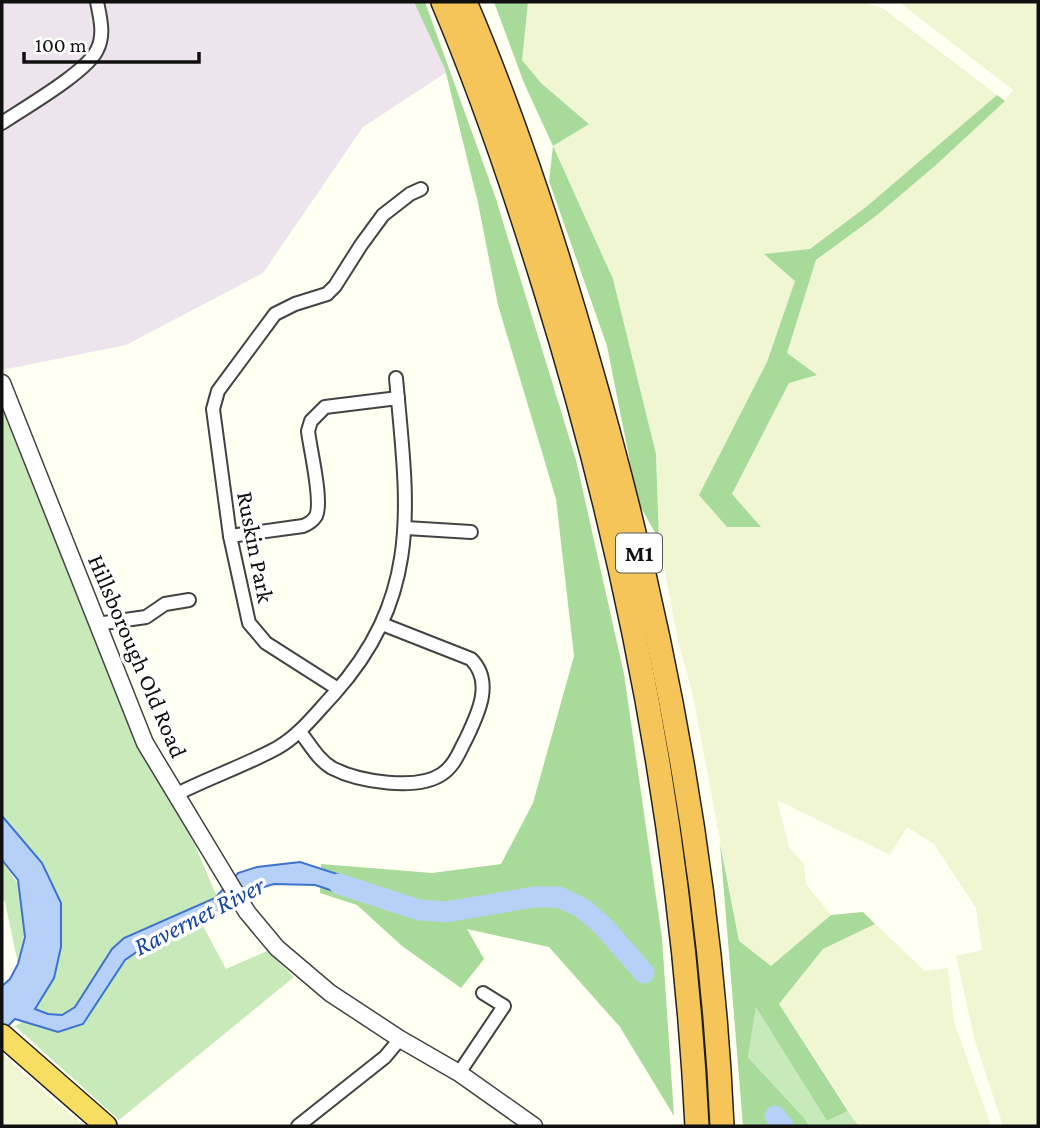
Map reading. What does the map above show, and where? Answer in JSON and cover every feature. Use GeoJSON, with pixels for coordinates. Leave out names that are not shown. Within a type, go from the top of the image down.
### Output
{"type":"FeatureCollection","features":[{"type":"Feature","properties":{"kind":"highway","name":"M1"},"geometry":{"type":"LineString","coordinates":[[443,2],[521,210],[582,413],[610,519],[652,722],[668,829],[681,932],[697,1126]]}},
{"type":"Feature","properties":{"kind":"highway","name":"M1"},"geometry":{"type":"LineString","coordinates":[[465,2],[515,131],[565,278],[635,531],[684,778],[704,921],[722,1126]]}},
{"type":"Feature","properties":{"kind":"highway"},"geometry":{"type":"LineString","coordinates":[[2,1035],[106,1126]]}},
{"type":"Feature","properties":{"kind":"street"},"geometry":{"type":"LineString","coordinates":[[2,123],[72,75],[93,57],[100,44],[101,34],[97,2]]}},
{"type":"Feature","properties":{"kind":"street","name":"Ruskin Park"},"geometry":{"type":"LineString","coordinates":[[338,689],[267,643],[249,623],[230,536],[213,409],[218,391],[275,314],[295,304],[327,294],[383,215],[421,189]]}},
{"type":"Feature","properties":{"kind":"street"},"geometry":{"type":"LineString","coordinates":[[175,795],[278,748],[300,732],[363,658],[382,624],[400,573],[406,527],[396,378]]}},
{"type":"Feature","properties":{"kind":"street","name":"Hillsborough Old Road"},"geometry":{"type":"LineString","coordinates":[[2,383],[145,743],[247,912],[298,969],[341,1001],[459,1073],[534,1126]]}},
{"type":"Feature","properties":{"kind":"street"},"geometry":{"type":"LineString","coordinates":[[230,536],[303,526],[315,519],[319,505],[308,431],[317,414],[325,407],[398,398]]}},
{"type":"Feature","properties":{"kind":"street"},"geometry":{"type":"LineString","coordinates":[[406,527],[471,533]]}},
{"type":"Feature","properties":{"kind":"street"},"geometry":{"type":"LineString","coordinates":[[97,624],[146,617],[165,604],[189,600]]}},
{"type":"Feature","properties":{"kind":"street"},"geometry":{"type":"LineString","coordinates":[[300,732],[320,758],[332,768],[384,783],[423,782],[440,775],[454,764],[479,713],[483,695],[478,666],[471,659],[382,624]]}},
{"type":"Feature","properties":{"kind":"street"},"geometry":{"type":"LineString","coordinates":[[459,1073],[504,1006],[483,993]]}},
{"type":"Feature","properties":{"kind":"street"},"geometry":{"type":"LineString","coordinates":[[298,1126],[385,1058],[400,1039]]}},
{"type":"Feature","properties":{"kind":"shaded area"},"geometry":{"type":"Polygon","coordinates":[[[2,2],[414,2],[447,72],[363,127],[263,273],[126,345],[2,370],[2,2]]]}},
{"type":"Feature","properties":{"kind":"green space"},"geometry":{"type":"Polygon","coordinates":[[[414,2],[425,2],[495,196],[576,460],[624,674],[662,938],[674,1116],[620,1027],[549,947],[467,929],[484,959],[461,988],[402,946],[357,905],[320,893],[321,864],[432,873],[501,864],[533,803],[574,656],[556,499],[498,305],[478,203],[445,69],[414,2]]]}},
{"type":"Feature","properties":{"kind":"green space"},"geometry":{"type":"Polygon","coordinates":[[[494,2],[528,2],[522,60],[541,83],[589,124],[553,146],[524,83],[494,2]]]}},
{"type":"Feature","properties":{"kind":"green space"},"geometry":{"type":"Polygon","coordinates":[[[528,2],[863,2],[884,9],[997,95],[866,207],[810,250],[765,254],[795,281],[767,362],[700,495],[760,526],[732,495],[789,383],[816,375],[787,353],[816,260],[876,216],[936,165],[1013,90],[899,2],[1038,2],[1038,1126],[1003,1126],[975,1041],[956,956],[982,950],[976,908],[934,844],[907,827],[890,855],[777,800],[789,847],[804,864],[806,884],[831,915],[771,966],[739,941],[692,691],[678,641],[659,540],[656,454],[613,279],[553,146],[589,123],[541,83],[521,60],[528,2]]]}},
{"type":"Feature","properties":{"kind":"green space"},"geometry":{"type":"Polygon","coordinates":[[[997,95],[1005,101],[936,165],[876,216],[816,260],[787,353],[817,375],[789,383],[732,494],[761,527],[727,527],[699,495],[767,362],[795,281],[764,254],[810,249],[866,207],[997,95]]]}},
{"type":"Feature","properties":{"kind":"green space"},"geometry":{"type":"Polygon","coordinates":[[[553,146],[613,279],[656,454],[659,540],[638,502],[607,346],[549,181],[553,146]]]}},
{"type":"Feature","properties":{"kind":"green space"},"geometry":{"type":"Polygon","coordinates":[[[2,399],[97,647],[147,759],[194,843],[217,897],[124,938],[112,949],[75,1007],[62,1015],[46,1014],[35,1009],[54,978],[61,947],[42,863],[2,816],[2,399]]]}},
{"type":"Feature","properties":{"kind":"green space"},"geometry":{"type":"Polygon","coordinates":[[[720,843],[739,941],[771,966],[831,915],[863,912],[875,924],[823,949],[779,1004],[848,1111],[827,1121],[756,1007],[748,1057],[809,1126],[743,1126],[720,843]]]}},
{"type":"Feature","properties":{"kind":"green space"},"geometry":{"type":"Polygon","coordinates":[[[2,861],[24,893],[24,935],[18,964],[2,898],[2,861]]]}},
{"type":"Feature","properties":{"kind":"green space"},"geometry":{"type":"Polygon","coordinates":[[[202,924],[226,969],[267,951],[294,977],[119,1120],[15,1026],[22,1022],[58,1032],[83,1024],[125,960],[144,947],[202,924]]]}},
{"type":"Feature","properties":{"kind":"green space"},"geometry":{"type":"Polygon","coordinates":[[[875,924],[925,971],[948,968],[954,1022],[991,1126],[859,1126],[779,1004],[823,949],[875,924]]]}},
{"type":"Feature","properties":{"kind":"green space"},"geometry":{"type":"Polygon","coordinates":[[[756,1006],[827,1121],[848,1111],[859,1126],[809,1126],[748,1057],[756,1006]]]}},
{"type":"Feature","properties":{"kind":"green space"},"geometry":{"type":"Polygon","coordinates":[[[2,1054],[45,1093],[84,1126],[2,1126],[2,1054]]]}},
{"type":"Feature","properties":{"kind":"water"},"geometry":{"type":"Polygon","coordinates":[[[2,816],[42,863],[61,903],[61,947],[54,978],[35,1009],[48,1014],[62,1015],[75,1007],[112,949],[124,938],[215,898],[238,873],[257,867],[300,862],[371,885],[364,901],[315,885],[274,884],[264,887],[196,926],[144,947],[125,960],[83,1024],[58,1032],[15,1019],[2,1032],[2,986],[10,979],[18,964],[25,937],[18,880],[2,860],[2,816]]]}},
{"type":"Feature","properties":{"kind":"waterway","name":"Ravernet River"},"geometry":{"type":"LineString","coordinates":[[339,884],[419,910],[446,912],[534,897],[559,897],[582,908],[602,925],[644,973]]}},
{"type":"Feature","properties":{"kind":"waterway","name":"Ravernet River"},"geometry":{"type":"LineString","coordinates":[[775,1116],[783,1126]]}}]}
